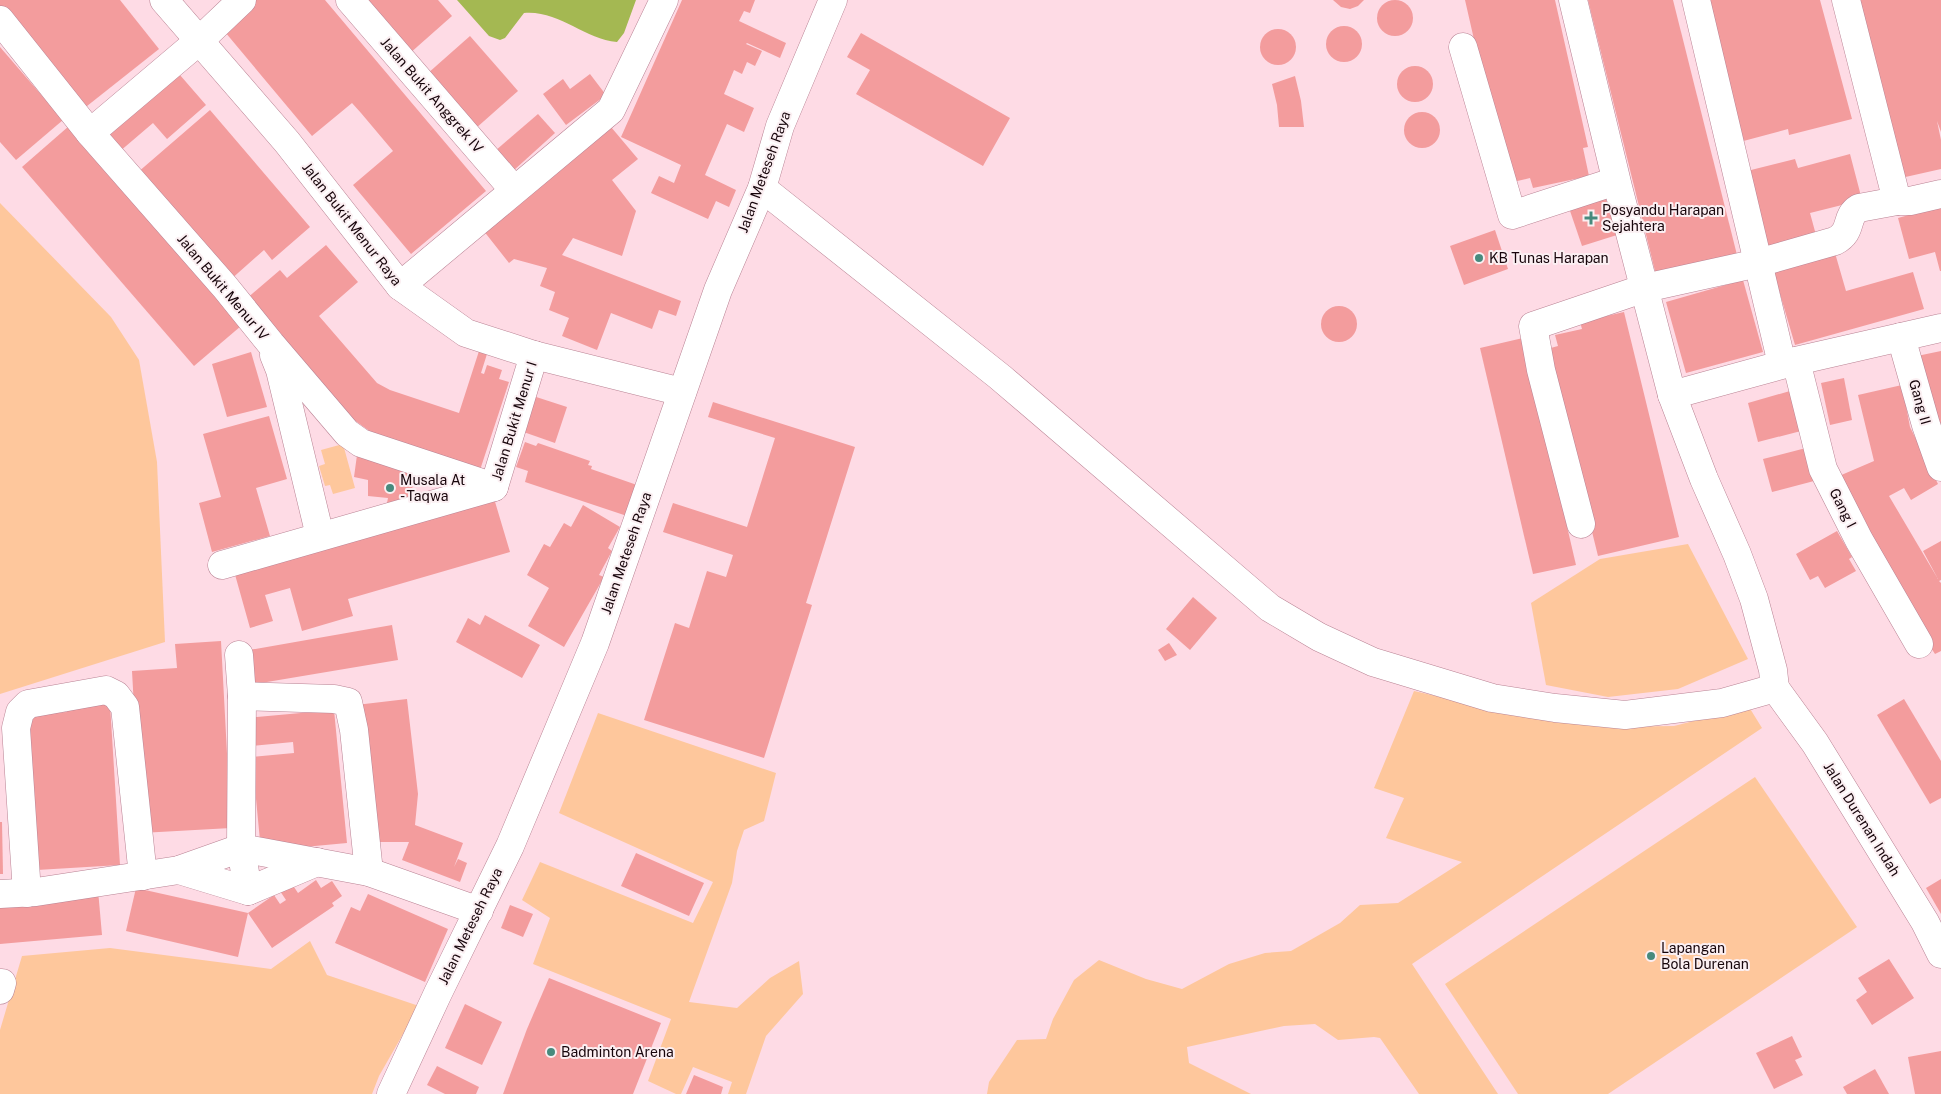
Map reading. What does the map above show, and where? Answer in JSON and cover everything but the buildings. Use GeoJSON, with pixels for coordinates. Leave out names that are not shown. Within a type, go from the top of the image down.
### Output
{"type":"FeatureCollection","features":[{"type":"Feature","properties":{"kind":"street","name":"Jalan Bukit Menur Raya"},"geometry":{"type":"LineString","coordinates":[[164,0],[288,142],[400,286],[466,333],[534,355],[682,392]]}},
{"type":"Feature","properties":{"kind":"street"},"geometry":{"type":"LineString","coordinates":[[90,133],[200,40],[242,0]]}},
{"type":"Feature","properties":{"kind":"street","name":"Jalan Bukit Anggrek IV"},"geometry":{"type":"LineString","coordinates":[[350,0],[514,190]]}},
{"type":"Feature","properties":{"kind":"street"},"geometry":{"type":"LineString","coordinates":[[400,286],[611,110],[664,0]]}},
{"type":"Feature","properties":{"kind":"street","name":"Jalan Meteseh Raya"},"geometry":{"type":"LineString","coordinates":[[391,1094],[510,846],[595,643],[718,290],[762,188],[780,126],[832,0]]}},
{"type":"Feature","properties":{"kind":"street"},"geometry":{"type":"LineString","coordinates":[[762,188],[1000,377],[1270,608],[1319,637],[1373,662],[1492,698],[1625,715],[1722,703],[1775,688],[1773,670],[1754,599],[1737,554],[1704,480],[1672,395],[1616,181],[1573,0]]}},
{"type":"Feature","properties":{"kind":"street","name":"Gang I"},"geometry":{"type":"LineString","coordinates":[[1696,0],[1758,263],[1823,469],[1859,540],[1919,644]]}},
{"type":"Feature","properties":{"kind":"street"},"geometry":{"type":"LineString","coordinates":[[1846,0],[1897,201]]}},
{"type":"Feature","properties":{"kind":"street","name":"Jalan Bukit Menur IV"},"geometry":{"type":"LineString","coordinates":[[0,20],[90,133],[225,287],[270,344],[347,433],[361,443],[494,487]]}},
{"type":"Feature","properties":{"kind":"street"},"geometry":{"type":"LineString","coordinates":[[1464,47],[1512,215],[1616,181]]}},
{"type":"Feature","properties":{"kind":"street"},"geometry":{"type":"LineString","coordinates":[[1581,524],[1541,370],[1533,326],[1645,288],[1758,263],[1835,241],[1846,232],[1850,218],[1855,210],[1859,208],[1897,201],[1918,200],[1941,194]]}},
{"type":"Feature","properties":{"kind":"street"},"geometry":{"type":"LineString","coordinates":[[1672,395],[1789,363],[1941,328]]}},
{"type":"Feature","properties":{"kind":"street","name":"Gang II"},"geometry":{"type":"LineString","coordinates":[[1902,337],[1926,425],[1941,467]]}},
{"type":"Feature","properties":{"kind":"street"},"geometry":{"type":"LineString","coordinates":[[270,344],[280,370],[320,536]]}},
{"type":"Feature","properties":{"kind":"street","name":"Jalan Bukit Menur I"},"geometry":{"type":"LineString","coordinates":[[222,565],[494,487],[534,355]]}},
{"type":"Feature","properties":{"kind":"street"},"geometry":{"type":"LineString","coordinates":[[239,655],[242,696],[241,848],[248,891]]}},
{"type":"Feature","properties":{"kind":"street","name":"Jalan Durenan Indah"},"geometry":{"type":"LineString","coordinates":[[1775,688],[1815,743],[1926,922],[1940,950]]}},
{"type":"Feature","properties":{"kind":"street"},"geometry":{"type":"LineString","coordinates":[[27,893],[16,728],[20,712],[28,704],[106,690],[116,695],[125,707],[143,876]]}},
{"type":"Feature","properties":{"kind":"street"},"geometry":{"type":"LineString","coordinates":[[242,696],[334,698],[348,702],[354,730],[369,872]]}},
{"type":"Feature","properties":{"kind":"street"},"geometry":{"type":"LineString","coordinates":[[0,894],[27,893],[179,870],[241,848],[369,872],[479,911]]}},
{"type":"Feature","properties":{"kind":"street"},"geometry":{"type":"LineString","coordinates":[[179,870],[248,891],[317,862]]}},
{"type":"Feature","properties":{"kind":"shaded area"},"geometry":{"type":"Polygon","coordinates":[[[457,0],[636,0],[624,33],[617,42],[593,36],[560,20],[537,13],[524,13],[505,38],[500,40],[489,36],[457,0]]]}},
{"type":"Feature","properties":{"kind":"shaded area"},"geometry":{"type":"Polygon","coordinates":[[[0,203],[111,317],[139,360],[157,462],[165,642],[0,694],[0,203]]]}},
{"type":"Feature","properties":{"kind":"shaded area"},"geometry":{"type":"Polygon","coordinates":[[[343,444],[355,488],[333,494],[330,485],[325,486],[319,466],[325,464],[321,450],[343,444]]]}},
{"type":"Feature","properties":{"kind":"shaded area"},"geometry":{"type":"Polygon","coordinates":[[[1688,544],[1748,659],[1678,689],[1608,697],[1546,685],[1531,603],[1600,559],[1688,544]]]}},
{"type":"Feature","properties":{"kind":"shaded area"},"geometry":{"type":"Polygon","coordinates":[[[1414,691],[1529,717],[1602,727],[1674,726],[1749,707],[1762,728],[1412,964],[1498,1094],[1419,1094],[1380,1038],[1338,1040],[1315,1024],[1284,1026],[1187,1047],[1189,1063],[1251,1094],[987,1094],[989,1082],[1017,1040],[1046,1039],[1053,1019],[1074,980],[1099,960],[1146,979],[1182,989],[1229,964],[1265,953],[1291,951],[1340,923],[1360,905],[1398,903],[1462,862],[1386,838],[1404,798],[1374,788],[1414,691]]]}},
{"type":"Feature","properties":{"kind":"shaded area"},"geometry":{"type":"Polygon","coordinates":[[[598,713],[776,773],[764,821],[744,830],[737,851],[732,883],[689,1002],[737,1008],[770,978],[799,961],[803,994],[766,1036],[746,1094],[728,1094],[732,1082],[693,1067],[681,1094],[676,1094],[648,1081],[671,1019],[533,964],[550,918],[522,900],[540,862],[693,923],[713,882],[559,813],[598,713]]]}},
{"type":"Feature","properties":{"kind":"shaded area","name":"Lapangan Bola Durenan"},"geometry":{"type":"Polygon","coordinates":[[[1755,777],[1857,927],[1608,1094],[1518,1094],[1445,984],[1755,777]]]}},
{"type":"Feature","properties":{"kind":"shaded area"},"geometry":{"type":"Polygon","coordinates":[[[310,941],[327,975],[419,1006],[379,1076],[372,1094],[0,1094],[0,1030],[22,956],[110,948],[271,969],[310,941]]]}},
{"type":"Feature","properties":{"kind":"place","name":"Posyandu Harapan Sejahtera"},"geometry":{"type":"Point","coordinates":[1591,218]}},
{"type":"Feature","properties":{"kind":"place","name":"KB Tunas Harapan"},"geometry":{"type":"Point","coordinates":[1479,258]}},
{"type":"Feature","properties":{"kind":"place","name":"Musala At - Taqwa"},"geometry":{"type":"Point","coordinates":[390,488]}},
{"type":"Feature","properties":{"kind":"place","name":"Lapangan Bola Durenan"},"geometry":{"type":"Point","coordinates":[1651,956]}},
{"type":"Feature","properties":{"kind":"place","name":"Badminton Arena"},"geometry":{"type":"Point","coordinates":[551,1052]}}]}
